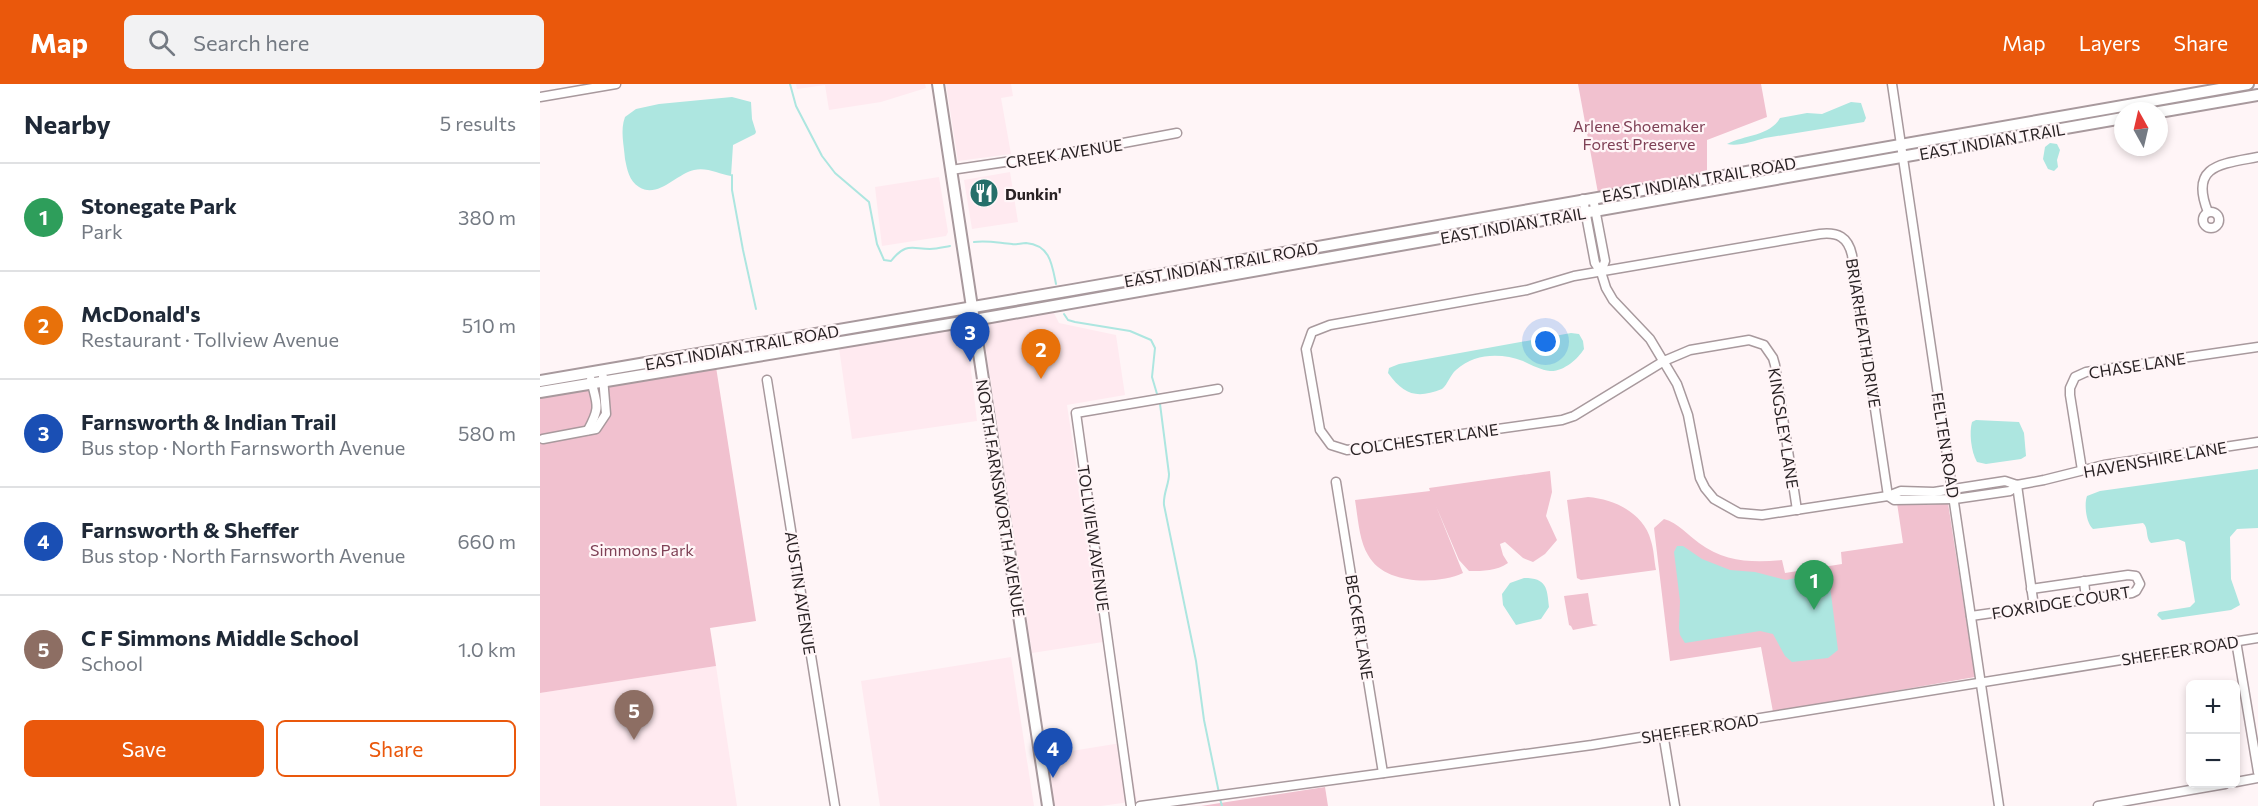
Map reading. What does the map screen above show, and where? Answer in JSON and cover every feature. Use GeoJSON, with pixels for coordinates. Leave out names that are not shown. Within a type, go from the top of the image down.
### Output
{"type":"FeatureCollection","features":[{"type":"Feature","properties":{"kind":"main road","name":"NORTH FARNSWORTH AVENUE"},"geometry":{"type":"LineString","coordinates":[[938,84],[1048,806]]}},
{"type":"Feature","properties":{"kind":"main road","name":"EAST INDIAN TRAIL"},"geometry":{"type":"LineString","coordinates":[[1901,144],[2248,84]]}},
{"type":"Feature","properties":{"kind":"main road"},"geometry":{"type":"LineString","coordinates":[[2168,110],[2258,95]]}},
{"type":"Feature","properties":{"kind":"main road","name":"EAST INDIAN TRAIL"},"geometry":{"type":"LineString","coordinates":[[974,320],[2114,120]]}},
{"type":"Feature","properties":{"kind":"main road","name":"EAST INDIAN TRAIL ROAD"},"geometry":{"type":"LineString","coordinates":[[603,376],[972,308],[1901,144]]}},
{"type":"Feature","properties":{"kind":"main road"},"geometry":{"type":"LineString","coordinates":[[1322,246],[1324,258]]}},
{"type":"Feature","properties":{"kind":"main road","name":"EAST INDIAN TRAIL ROAD"},"geometry":{"type":"LineString","coordinates":[[540,381],[590,378],[974,320]]}},
{"type":"Feature","properties":{"kind":"main road","name":"EAST INDIAN TRAIL ROAD"},"geometry":{"type":"LineString","coordinates":[[540,392],[590,378]]}},
{"type":"Feature","properties":{"kind":"street"},"geometry":{"type":"LineString","coordinates":[[540,97],[616,84]]}},
{"type":"Feature","properties":{"kind":"street","name":"FELTEN ROAD"},"geometry":{"type":"LineString","coordinates":[[1892,84],[1999,806]]}},
{"type":"Feature","properties":{"kind":"street","name":"CREEK AVENUE"},"geometry":{"type":"LineString","coordinates":[[951,170],[1086,150],[1177,133]]}},
{"type":"Feature","properties":{"kind":"street"},"geometry":{"type":"LineString","coordinates":[[2208,212],[2202,193],[2203,180],[2208,171],[2220,164],[2258,158]]}},
{"type":"Feature","properties":{"kind":"street","name":"HAVENSHIRE LANE"},"geometry":{"type":"LineString","coordinates":[[1588,199],[1595,263],[1613,300],[1644,332],[1664,361],[1685,404],[1700,478],[1714,499],[1726,507],[1751,515],[1888,496],[1901,490],[1927,492],[2006,481],[2017,485]]}},
{"type":"Feature","properties":{"kind":"street","name":"BRIARHEATH DRIVE"},"geometry":{"type":"LineString","coordinates":[[1601,272],[1820,234],[1830,233],[1843,237],[1852,255],[1888,496]]}},
{"type":"Feature","properties":{"kind":"street","name":"COLCHESTER LANE"},"geometry":{"type":"LineString","coordinates":[[1601,272],[1574,276],[1527,290],[1330,325],[1312,332],[1306,349],[1320,430],[1325,440],[1338,449],[1347,450],[1562,420],[1574,416],[1664,361]]}},
{"type":"Feature","properties":{"kind":"street","name":"KINGSLEY LANE"},"geometry":{"type":"LineString","coordinates":[[1664,361],[1690,350],[1741,341],[1764,345],[1775,365],[1797,510]]}},
{"type":"Feature","properties":{"kind":"street","name":"CHASE LANE"},"geometry":{"type":"LineString","coordinates":[[2082,471],[2070,395],[2070,388],[2075,377],[2086,372],[2258,347]]}},
{"type":"Feature","properties":{"kind":"street"},"geometry":{"type":"LineString","coordinates":[[543,439],[596,429],[605,418],[603,376]]}},
{"type":"Feature","properties":{"kind":"street"},"geometry":{"type":"LineString","coordinates":[[588,430],[597,412],[597,403],[590,378]]}},
{"type":"Feature","properties":{"kind":"street","name":"AUSTIN AVENUE"},"geometry":{"type":"LineString","coordinates":[[767,380],[835,806]]}},
{"type":"Feature","properties":{"kind":"street","name":"TOLLVIEW AVENUE"},"geometry":{"type":"LineString","coordinates":[[1131,806],[1076,413],[1218,389]]}},
{"type":"Feature","properties":{"kind":"street","name":"HAVENSHIRE LANE"},"geometry":{"type":"LineString","coordinates":[[1888,496],[1894,500],[1954,499],[2010,491],[2017,485],[2104,465],[2258,442]]}},
{"type":"Feature","properties":{"kind":"street","name":"BECKER LANE"},"geometry":{"type":"LineString","coordinates":[[1336,482],[1383,773]]}},
{"type":"Feature","properties":{"kind":"street"},"geometry":{"type":"LineString","coordinates":[[2017,485],[2034,607]]}},
{"type":"Feature","properties":{"kind":"street","name":"FOXRIDGE COURT"},"geometry":{"type":"LineString","coordinates":[[1971,616],[2132,593],[2139,588],[2140,584],[2132,574],[2031,589]]}},
{"type":"Feature","properties":{"kind":"street"},"geometry":{"type":"LineString","coordinates":[[2084,581],[2086,600]]}},
{"type":"Feature","properties":{"kind":"street","name":"SHEFFER ROAD"},"geometry":{"type":"LineString","coordinates":[[1140,806],[1592,745],[2258,638]]}},
{"type":"Feature","properties":{"kind":"street"},"geometry":{"type":"LineString","coordinates":[[2236,641],[2258,772]]}},
{"type":"Feature","properties":{"kind":"street"},"geometry":{"type":"LineString","coordinates":[[1663,733],[1675,806]]}},
{"type":"Feature","properties":{"kind":"street"},"geometry":{"type":"LineString","coordinates":[[2240,781],[2258,778]]}},
{"type":"Feature","properties":{"kind":"street"},"geometry":{"type":"LineString","coordinates":[[2098,806],[2197,788]]}},
{"type":"Feature","properties":{"kind":"shaded area"},"geometry":{"type":"Polygon","coordinates":[[[796,84],[925,84],[926,88],[881,102],[829,110],[825,85],[797,89],[796,84]]]}},
{"type":"Feature","properties":{"kind":"shaded area"},"geometry":{"type":"Polygon","coordinates":[[[946,84],[1011,84],[1013,96],[1001,98],[1011,154],[958,161],[946,84]]]}},
{"type":"Feature","properties":{"kind":"shaded area"},"geometry":{"type":"Polygon","coordinates":[[[1010,172],[1018,222],[972,229],[964,180],[1010,172]]]}},
{"type":"Feature","properties":{"kind":"shaded area"},"geometry":{"type":"Polygon","coordinates":[[[939,177],[948,232],[946,236],[882,246],[875,187],[939,177]]]}},
{"type":"Feature","properties":{"kind":"shaded area"},"geometry":{"type":"Polygon","coordinates":[[[1053,311],[1059,323],[1116,335],[1125,395],[1067,405],[1103,642],[1032,653],[983,331],[992,321],[1053,311]]]}},
{"type":"Feature","properties":{"kind":"shaded area"},"geometry":{"type":"Polygon","coordinates":[[[966,328],[977,421],[852,439],[839,348],[966,328]]]}},
{"type":"Feature","properties":{"kind":"shaded area"},"geometry":{"type":"Polygon","coordinates":[[[1011,657],[1034,806],[880,806],[861,681],[1011,657]]]}},
{"type":"Feature","properties":{"kind":"shaded area"},"geometry":{"type":"Polygon","coordinates":[[[716,666],[737,806],[540,806],[540,693],[716,666]]]}},
{"type":"Feature","properties":{"kind":"shaded area"},"geometry":{"type":"Polygon","coordinates":[[[1127,742],[1137,801],[1101,806],[1054,806],[1047,755],[1127,742]]]}},
{"type":"Feature","properties":{"kind":"green space","name":"Arlene Shoemaker Forest Preserve"},"geometry":{"type":"Polygon","coordinates":[[[1578,84],[1761,84],[1767,117],[1707,140],[1707,173],[1598,193],[1578,84]]]}},
{"type":"Feature","properties":{"kind":"green space"},"geometry":{"type":"Polygon","coordinates":[[[1312,252],[1312,255],[1077,297],[1118,286],[1312,252]]]}},
{"type":"Feature","properties":{"kind":"green space","name":"Simmons Park"},"geometry":{"type":"Polygon","coordinates":[[[716,367],[756,621],[710,628],[716,666],[540,693],[540,395],[716,367]]]}},
{"type":"Feature","properties":{"kind":"green space"},"geometry":{"type":"Polygon","coordinates":[[[1550,471],[1552,492],[1546,516],[1557,540],[1545,554],[1533,562],[1523,558],[1505,542],[1500,544],[1508,563],[1485,571],[1469,571],[1459,560],[1436,506],[1463,573],[1452,577],[1426,580],[1398,577],[1376,565],[1365,549],[1359,529],[1355,500],[1430,491],[1429,488],[1550,471]]]}},
{"type":"Feature","properties":{"kind":"green space"},"geometry":{"type":"Polygon","coordinates":[[[1588,497],[1618,504],[1635,515],[1647,531],[1651,541],[1656,570],[1581,580],[1577,578],[1567,500],[1588,497]]]}},
{"type":"Feature","properties":{"kind":"green space"},"geometry":{"type":"Polygon","coordinates":[[[1897,503],[1925,505],[1948,503],[1975,677],[1773,712],[1761,647],[1670,661],[1654,528],[1664,519],[1674,523],[1709,549],[1729,558],[1750,561],[1782,560],[1785,573],[1842,564],[1841,552],[1903,543],[1897,503]]]}},
{"type":"Feature","properties":{"kind":"green space"},"geometry":{"type":"Polygon","coordinates":[[[1588,593],[1593,624],[1598,625],[1573,630],[1569,625],[1564,596],[1588,593]]]}},
{"type":"Feature","properties":{"kind":"green space"},"geometry":{"type":"Polygon","coordinates":[[[1325,787],[1328,806],[1201,806],[1325,787]]]}},
{"type":"Feature","properties":{"kind":"water"},"geometry":{"type":"Polygon","coordinates":[[[732,97],[751,102],[752,119],[756,132],[733,145],[731,176],[699,169],[687,172],[653,190],[646,190],[633,182],[625,159],[623,132],[625,117],[636,109],[659,104],[732,97]]]}},
{"type":"Feature","properties":{"kind":"water"},"geometry":{"type":"Polygon","coordinates":[[[1851,102],[1861,103],[1866,118],[1864,122],[1741,144],[1727,144],[1763,132],[1776,124],[1780,118],[1807,113],[1822,114],[1851,102]]]}},
{"type":"Feature","properties":{"kind":"water"},"geometry":{"type":"Polygon","coordinates":[[[2050,143],[2057,144],[2060,150],[2057,160],[2058,167],[2054,171],[2048,169],[2043,159],[2045,147],[2050,143]]]}},
{"type":"Feature","properties":{"kind":"water"},"geometry":{"type":"Polygon","coordinates":[[[1571,333],[1579,334],[1584,349],[1570,364],[1555,371],[1543,370],[1523,361],[1506,357],[1488,356],[1463,364],[1452,374],[1442,389],[1425,394],[1406,390],[1388,373],[1389,368],[1399,364],[1571,333]]]}},
{"type":"Feature","properties":{"kind":"water"},"geometry":{"type":"Polygon","coordinates":[[[1976,420],[2019,422],[2024,433],[2026,456],[2021,459],[1986,464],[1977,462],[1973,453],[1971,436],[1972,422],[1976,420]]]}},
{"type":"Feature","properties":{"kind":"water"},"geometry":{"type":"Polygon","coordinates":[[[2258,469],[2258,528],[2237,529],[2230,537],[2231,579],[2240,605],[2231,610],[2162,620],[2157,615],[2159,612],[2190,607],[2195,602],[2185,542],[2178,539],[2151,543],[2143,523],[2093,529],[2086,513],[2087,496],[2100,491],[2258,469]]]}},
{"type":"Feature","properties":{"kind":"water"},"geometry":{"type":"Polygon","coordinates":[[[1677,546],[1683,546],[1702,559],[1730,570],[1755,572],[1786,580],[1826,574],[1830,586],[1838,650],[1828,658],[1792,662],[1785,656],[1773,634],[1760,631],[1685,643],[1679,628],[1680,601],[1674,552],[1677,546]]]}},
{"type":"Feature","properties":{"kind":"water"},"geometry":{"type":"Polygon","coordinates":[[[1532,578],[1544,585],[1549,607],[1541,619],[1516,625],[1503,605],[1502,594],[1510,583],[1532,578]]]}},
{"type":"Feature","properties":{"kind":"waterway"},"geometry":{"type":"LineString","coordinates":[[790,84],[796,106],[822,156],[835,173],[869,202],[877,244],[884,260],[891,261],[901,251],[909,248],[933,249],[950,246]]}},
{"type":"Feature","properties":{"kind":"waterway"},"geometry":{"type":"LineString","coordinates":[[732,175],[732,190],[756,309]]}},
{"type":"Feature","properties":{"kind":"waterway"},"geometry":{"type":"LineString","coordinates":[[974,242],[1026,243],[1040,247],[1048,257],[1056,284]]}},
{"type":"Feature","properties":{"kind":"waterway"},"geometry":{"type":"LineString","coordinates":[[1064,314],[1068,320],[1130,331],[1151,340],[1155,348],[1152,377],[1157,394]]}},
{"type":"Feature","properties":{"kind":"waterway"},"geometry":{"type":"LineString","coordinates":[[1160,404],[1169,474],[1164,505],[1196,661],[1204,720],[1219,793]]}},
{"type":"Feature","properties":{"kind":"waterway"},"geometry":{"type":"LineString","coordinates":[[1220,799],[1222,806]]}},
{"type":"Feature","properties":{"kind":"place","name":"Dunkin'"},"geometry":{"type":"Point","coordinates":[984,193]}},
{"type":"Feature","properties":{"kind":"place","name":"Farnsworth & Indian Trail"},"geometry":{"type":"Point","coordinates":[970,362]}},
{"type":"Feature","properties":{"kind":"place","name":"McDonald's"},"geometry":{"type":"Point","coordinates":[1041,379]}},
{"type":"Feature","properties":{"kind":"place","name":"Stonegate Park"},"geometry":{"type":"Point","coordinates":[1814,610]}},
{"type":"Feature","properties":{"kind":"place","name":"C F Simmons Middle School"},"geometry":{"type":"Point","coordinates":[634,740]}},
{"type":"Feature","properties":{"kind":"place","name":"Farnsworth & Sheffer"},"geometry":{"type":"Point","coordinates":[1053,778]}}]}
